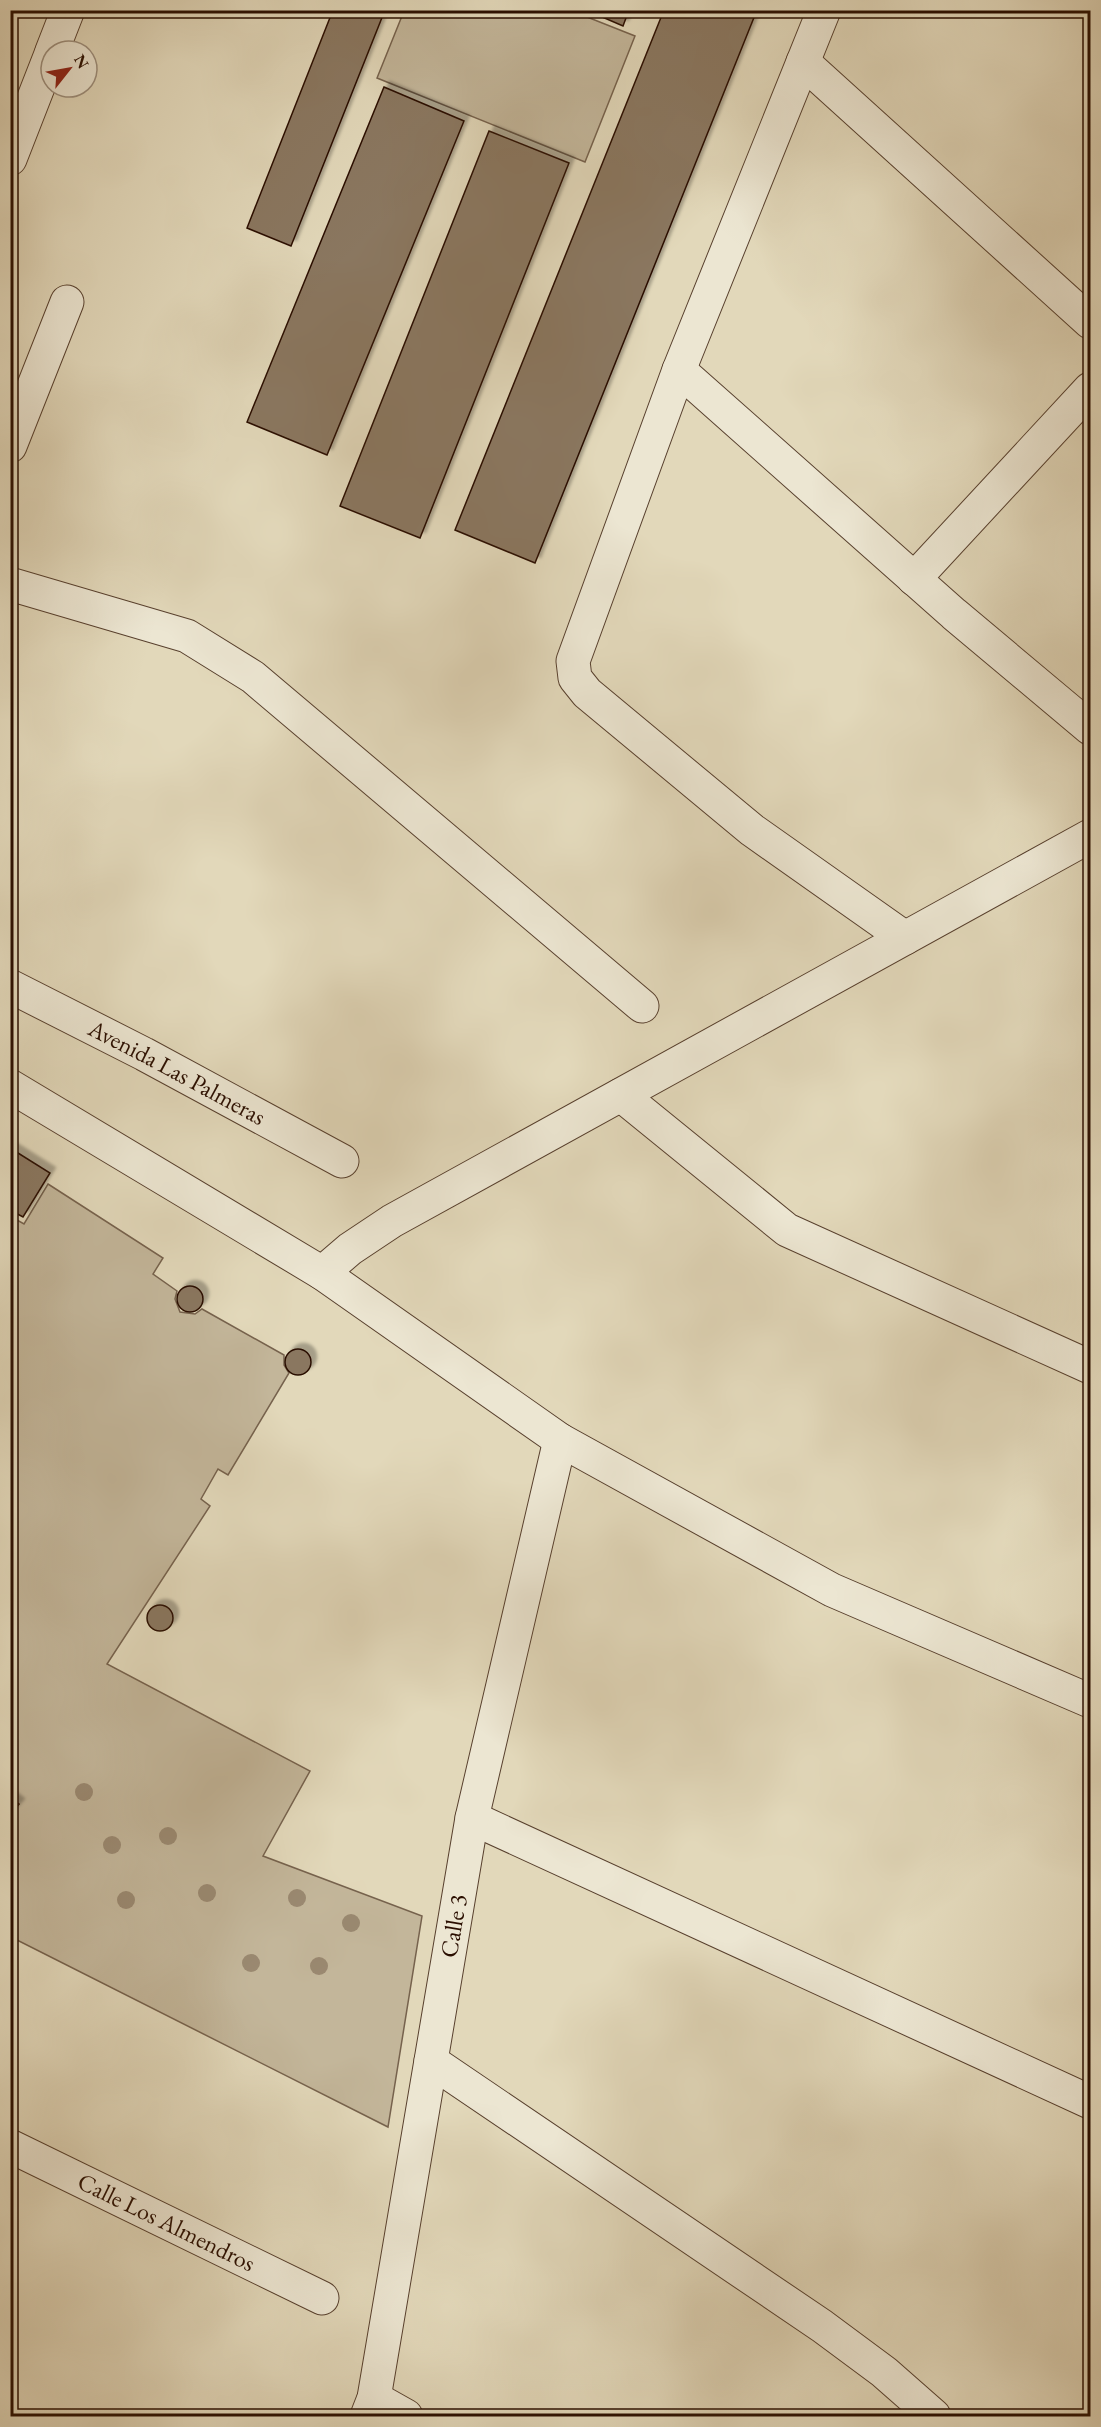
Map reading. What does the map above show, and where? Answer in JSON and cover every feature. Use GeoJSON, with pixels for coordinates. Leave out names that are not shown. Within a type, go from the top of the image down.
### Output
{"type":"FeatureCollection","features":[{"type":"Feature","properties":{"kind":"street"},"geometry":{"type":"LineString","coordinates":[[57,39],[68,10]]}},
{"type":"Feature","properties":{"kind":"street"},"geometry":{"type":"LineString","coordinates":[[824,10],[678,370],[573,661],[575,678],[587,693],[752,830],[905,938]]}},
{"type":"Feature","properties":{"kind":"street"},"geometry":{"type":"LineString","coordinates":[[803,62],[1090,322]]}},
{"type":"Feature","properties":{"kind":"street"},"geometry":{"type":"LineString","coordinates":[[10,159],[39,85]]}},
{"type":"Feature","properties":{"kind":"street"},"geometry":{"type":"LineString","coordinates":[[10,446],[67,303]]}},
{"type":"Feature","properties":{"kind":"street"},"geometry":{"type":"LineString","coordinates":[[678,370],[914,579],[1090,728]]}},
{"type":"Feature","properties":{"kind":"street"},"geometry":{"type":"LineString","coordinates":[[914,579],[1090,389]]}},
{"type":"Feature","properties":{"kind":"street"},"geometry":{"type":"LineString","coordinates":[[10,584],[187,636],[253,677],[642,1006]]}},
{"type":"Feature","properties":{"kind":"street"},"geometry":{"type":"LineString","coordinates":[[322,1273],[350,1249],[392,1221],[1090,836]]}},
{"type":"Feature","properties":{"kind":"street","name":"Avenida Las Palmeras"},"geometry":{"type":"LineString","coordinates":[[10,986],[144,1054],[342,1161]]}},
{"type":"Feature","properties":{"kind":"street"},"geometry":{"type":"LineString","coordinates":[[10,1086],[322,1273],[560,1440],[832,1590],[1090,1701]]}},
{"type":"Feature","properties":{"kind":"street"},"geometry":{"type":"LineString","coordinates":[[621,1095],[787,1230],[1090,1367]]}},
{"type":"Feature","properties":{"kind":"street","name":"Calle 3"},"geometry":{"type":"LineString","coordinates":[[370,2407],[472,1818],[560,1440]]}},
{"type":"Feature","properties":{"kind":"street"},"geometry":{"type":"LineString","coordinates":[[472,1818],[1090,2102]]}},
{"type":"Feature","properties":{"kind":"street"},"geometry":{"type":"LineString","coordinates":[[431,2061],[822,2326],[884,2372],[934,2416]]}},
{"type":"Feature","properties":{"kind":"street","name":"Calle Los Almendros"},"geometry":{"type":"LineString","coordinates":[[10,2146],[322,2298]]}},
{"type":"Feature","properties":{"kind":"street"},"geometry":{"type":"LineString","coordinates":[[370,2407],[406,2416]]}},
{"type":"Feature","properties":{"kind":"shaded area"},"geometry":{"type":"Polygon","coordinates":[[[404,11],[572,11],[635,36],[585,162],[377,78],[404,11]]]}},
{"type":"Feature","properties":{"kind":"shaded area"},"geometry":{"type":"Polygon","coordinates":[[[48,1184],[163,1258],[153,1274],[177,1291],[175,1299],[180,1312],[195,1314],[202,1309],[284,1355],[284,1365],[289,1373],[228,1475],[218,1469],[201,1499],[210,1506],[107,1664],[310,1771],[263,1856],[422,1916],[388,2127],[11,1937],[10,1216],[24,1224],[48,1184]]]}},
{"type":"Feature","properties":{"kind":"building"},"geometry":{"type":"Polygon","coordinates":[[[333,10],[385,10],[291,246],[247,228],[333,10]]]}},
{"type":"Feature","properties":{"kind":"building"},"geometry":{"type":"Polygon","coordinates":[[[586,10],[629,10],[623,26],[586,10]]]}},
{"type":"Feature","properties":{"kind":"building"},"geometry":{"type":"Polygon","coordinates":[[[664,10],[757,10],[535,563],[455,530],[664,10]]]}},
{"type":"Feature","properties":{"kind":"building"},"geometry":{"type":"Polygon","coordinates":[[[384,87],[464,121],[327,455],[247,422],[384,87]]]}},
{"type":"Feature","properties":{"kind":"building"},"geometry":{"type":"Polygon","coordinates":[[[489,131],[569,163],[420,538],[340,506],[489,131]]]}},
{"type":"Feature","properties":{"kind":"building"},"geometry":{"type":"Polygon","coordinates":[[[10,1148],[50,1173],[23,1217],[10,1210],[10,1148]]]}},
{"type":"Feature","properties":{"kind":"building"},"geometry":{"type":"Polygon","coordinates":[[[190,1286],[199,1290],[203,1299],[199,1308],[190,1312],[181,1308],[177,1299],[181,1290],[190,1286]]]}},
{"type":"Feature","properties":{"kind":"building"},"geometry":{"type":"Polygon","coordinates":[[[298,1349],[307,1353],[311,1362],[307,1371],[298,1375],[289,1371],[285,1362],[289,1353],[298,1349]]]}},
{"type":"Feature","properties":{"kind":"building"},"geometry":{"type":"Polygon","coordinates":[[[160,1605],[169,1609],[173,1618],[169,1627],[160,1631],[151,1627],[147,1618],[151,1609],[160,1605]]]}},
{"type":"Feature","properties":{"kind":"building"},"geometry":{"type":"Polygon","coordinates":[[[10,1797],[19,1804],[10,1814],[10,1797]]]}}]}
